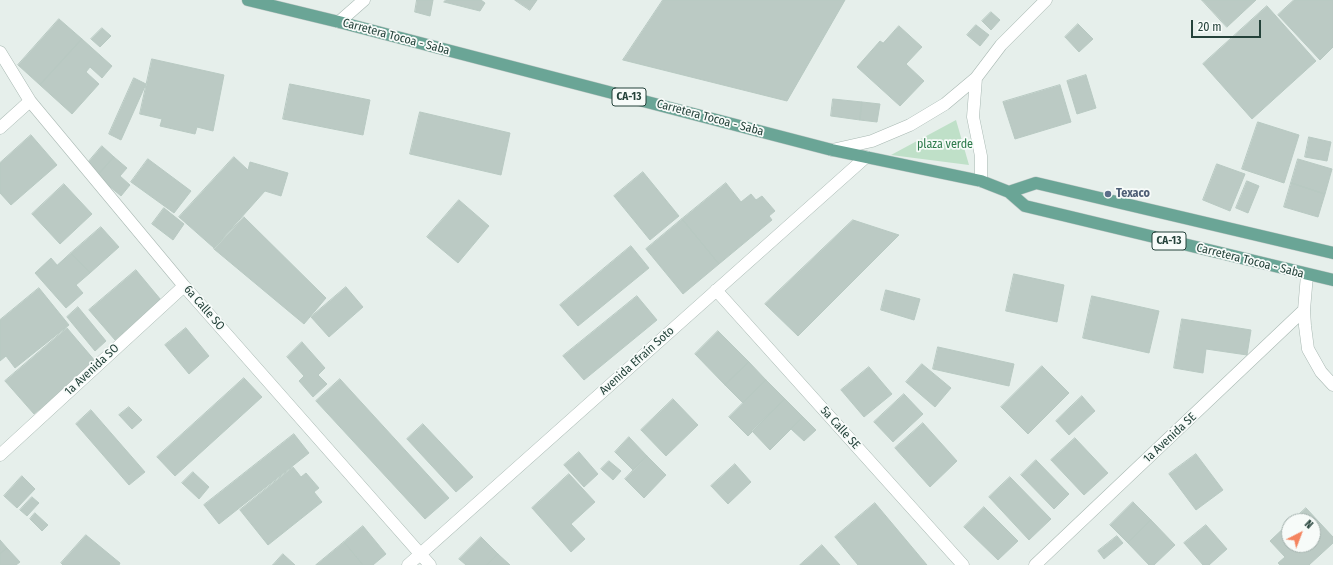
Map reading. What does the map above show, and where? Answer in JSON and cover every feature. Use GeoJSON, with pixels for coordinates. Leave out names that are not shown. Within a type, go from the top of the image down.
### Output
{"type":"FeatureCollection","features":[{"type":"Feature","properties":{"kind":"main road","name":"Carretera Tocoa - Saba"},"geometry":{"type":"LineString","coordinates":[[248,0],[339,22],[832,150],[981,181],[1009,192],[1025,206],[1307,275],[1333,280]]}},
{"type":"Feature","properties":{"kind":"main road","name":"CA-13"},"geometry":{"type":"LineString","coordinates":[[1009,192],[1036,183],[1333,253]]}},
{"type":"Feature","properties":{"kind":"street"},"geometry":{"type":"LineString","coordinates":[[339,22],[364,0]]}},
{"type":"Feature","properties":{"kind":"street"},"geometry":{"type":"LineString","coordinates":[[832,150],[872,140],[910,125],[945,104],[976,78],[1001,45],[1046,0]]}},
{"type":"Feature","properties":{"kind":"street","name":"6a Calle SO"},"geometry":{"type":"LineString","coordinates":[[0,52],[30,101],[184,286],[430,565]]}},
{"type":"Feature","properties":{"kind":"street"},"geometry":{"type":"LineString","coordinates":[[976,78],[973,117],[981,156],[981,181]]}},
{"type":"Feature","properties":{"kind":"street"},"geometry":{"type":"LineString","coordinates":[[0,128],[30,101]]}},
{"type":"Feature","properties":{"kind":"street","name":"Avenida Efraín Soto"},"geometry":{"type":"LineString","coordinates":[[408,565],[866,157]]}},
{"type":"Feature","properties":{"kind":"street"},"geometry":{"type":"LineString","coordinates":[[1307,275],[1304,310],[1308,349],[1321,372],[1333,385]]}},
{"type":"Feature","properties":{"kind":"street","name":"1a Avenida SO"},"geometry":{"type":"LineString","coordinates":[[0,455],[184,286]]}},
{"type":"Feature","properties":{"kind":"street","name":"5a Calle SE"},"geometry":{"type":"LineString","coordinates":[[716,290],[963,565]]}},
{"type":"Feature","properties":{"kind":"street","name":"1a Avenida SE"},"geometry":{"type":"LineString","coordinates":[[1035,565],[1304,310]]}},
{"type":"Feature","properties":{"kind":"green space","name":"plaza verde"},"geometry":{"type":"Polygon","coordinates":[[[956,120],[969,165],[891,155],[956,120]]]}},
{"type":"Feature","properties":{"kind":"building"},"geometry":{"type":"Polygon","coordinates":[[[417,0],[433,0],[430,16],[415,12],[417,0]]]}},
{"type":"Feature","properties":{"kind":"building"},"geometry":{"type":"Polygon","coordinates":[[[446,0],[481,0],[485,3],[480,11],[444,2],[446,0]]]}},
{"type":"Feature","properties":{"kind":"building"},"geometry":{"type":"Polygon","coordinates":[[[515,0],[537,0],[530,10],[515,0]]]}},
{"type":"Feature","properties":{"kind":"building"},"geometry":{"type":"Polygon","coordinates":[[[663,0],[845,0],[787,101],[623,60],[663,0]]]}},
{"type":"Feature","properties":{"kind":"building"},"geometry":{"type":"Polygon","coordinates":[[[1202,0],[1256,0],[1227,27],[1202,0]]]}},
{"type":"Feature","properties":{"kind":"building"},"geometry":{"type":"Polygon","coordinates":[[[1294,0],[1333,0],[1333,47],[1320,60],[1278,15],[1294,0]]]}},
{"type":"Feature","properties":{"kind":"building"},"geometry":{"type":"Polygon","coordinates":[[[1267,6],[1316,61],[1252,119],[1203,64],[1267,6]]]}},
{"type":"Feature","properties":{"kind":"building"},"geometry":{"type":"Polygon","coordinates":[[[991,12],[1000,20],[991,30],[982,21],[991,12]]]}},
{"type":"Feature","properties":{"kind":"building"},"geometry":{"type":"Polygon","coordinates":[[[59,19],[82,39],[40,85],[18,65],[59,19]]]}},
{"type":"Feature","properties":{"kind":"building"},"geometry":{"type":"Polygon","coordinates":[[[1078,24],[1093,39],[1079,52],[1065,37],[1078,24]]]}},
{"type":"Feature","properties":{"kind":"building"},"geometry":{"type":"Polygon","coordinates":[[[976,25],[989,35],[980,46],[967,35],[976,25]]]}},
{"type":"Feature","properties":{"kind":"building"},"geometry":{"type":"Polygon","coordinates":[[[899,26],[922,47],[906,64],[924,81],[900,106],[857,67],[880,41],[883,43],[899,26]]]}},
{"type":"Feature","properties":{"kind":"building"},"geometry":{"type":"Polygon","coordinates":[[[102,28],[111,36],[100,47],[91,39],[102,28]]]}},
{"type":"Feature","properties":{"kind":"building"},"geometry":{"type":"Polygon","coordinates":[[[82,39],[112,66],[102,78],[90,67],[86,72],[99,84],[72,114],[40,85],[82,39]]]}},
{"type":"Feature","properties":{"kind":"building"},"geometry":{"type":"Polygon","coordinates":[[[152,59],[224,75],[213,131],[197,127],[195,134],[160,126],[162,119],[140,114],[152,59]]]}},
{"type":"Feature","properties":{"kind":"building"},"geometry":{"type":"Polygon","coordinates":[[[1086,75],[1096,108],[1077,114],[1067,81],[1086,75]]]}},
{"type":"Feature","properties":{"kind":"building"},"geometry":{"type":"Polygon","coordinates":[[[134,78],[146,84],[121,140],[109,134],[134,78]]]}},
{"type":"Feature","properties":{"kind":"building"},"geometry":{"type":"Polygon","coordinates":[[[290,84],[370,100],[363,135],[283,119],[290,84]]]}},
{"type":"Feature","properties":{"kind":"building"},"geometry":{"type":"Polygon","coordinates":[[[1060,85],[1071,122],[1015,139],[1003,102],[1060,85]]]}},
{"type":"Feature","properties":{"kind":"building"},"geometry":{"type":"Polygon","coordinates":[[[833,99],[862,102],[860,120],[831,116],[833,99]]]}},
{"type":"Feature","properties":{"kind":"building"},"geometry":{"type":"Polygon","coordinates":[[[862,102],[880,104],[877,122],[860,120],[862,102]]]}},
{"type":"Feature","properties":{"kind":"building"},"geometry":{"type":"Polygon","coordinates":[[[420,112],[510,133],[501,175],[410,154],[420,112]]]}},
{"type":"Feature","properties":{"kind":"building"},"geometry":{"type":"Polygon","coordinates":[[[1258,122],[1299,135],[1284,183],[1242,169],[1258,122]]]}},
{"type":"Feature","properties":{"kind":"building"},"geometry":{"type":"Polygon","coordinates":[[[31,135],[57,165],[11,205],[0,193],[0,163],[31,135]]]}},
{"type":"Feature","properties":{"kind":"building"},"geometry":{"type":"Polygon","coordinates":[[[1309,137],[1331,142],[1327,161],[1305,157],[1309,137]]]}},
{"type":"Feature","properties":{"kind":"building"},"geometry":{"type":"Polygon","coordinates":[[[102,146],[114,157],[97,176],[85,166],[102,146]]]}},
{"type":"Feature","properties":{"kind":"building"},"geometry":{"type":"Polygon","coordinates":[[[114,157],[127,168],[120,176],[130,185],[121,196],[97,176],[114,157]]]}},
{"type":"Feature","properties":{"kind":"building"},"geometry":{"type":"Polygon","coordinates":[[[234,157],[248,170],[250,162],[288,173],[281,196],[265,191],[214,248],[179,217],[234,157]]]}},
{"type":"Feature","properties":{"kind":"building"},"geometry":{"type":"Polygon","coordinates":[[[148,159],[191,191],[174,213],[131,182],[148,159]]]}},
{"type":"Feature","properties":{"kind":"building"},"geometry":{"type":"Polygon","coordinates":[[[1298,159],[1332,169],[1325,194],[1291,183],[1298,159]]]}},
{"type":"Feature","properties":{"kind":"building"},"geometry":{"type":"Polygon","coordinates":[[[1217,164],[1245,174],[1230,211],[1203,200],[1217,164]]]}},
{"type":"Feature","properties":{"kind":"building"},"geometry":{"type":"Polygon","coordinates":[[[643,172],[679,216],[650,240],[614,196],[643,172]]]}},
{"type":"Feature","properties":{"kind":"building"},"geometry":{"type":"Polygon","coordinates":[[[1247,181],[1259,186],[1248,213],[1236,208],[1247,181]]]}},
{"type":"Feature","properties":{"kind":"building"},"geometry":{"type":"Polygon","coordinates":[[[726,183],[741,202],[751,194],[756,200],[762,196],[775,211],[769,216],[772,220],[719,264],[682,219],[726,183]]]}},
{"type":"Feature","properties":{"kind":"building"},"geometry":{"type":"Polygon","coordinates":[[[1291,183],[1325,194],[1318,217],[1284,207],[1291,183]]]}},
{"type":"Feature","properties":{"kind":"building"},"geometry":{"type":"Polygon","coordinates":[[[64,184],[92,214],[60,244],[32,214],[64,184]]]}},
{"type":"Feature","properties":{"kind":"building"},"geometry":{"type":"Polygon","coordinates":[[[459,200],[489,226],[458,263],[427,237],[459,200]]]}},
{"type":"Feature","properties":{"kind":"building"},"geometry":{"type":"Polygon","coordinates":[[[164,208],[184,224],[173,240],[152,224],[164,208]]]}},
{"type":"Feature","properties":{"kind":"building"},"geometry":{"type":"Polygon","coordinates":[[[244,217],[326,298],[304,324],[214,249],[244,217]]]}},
{"type":"Feature","properties":{"kind":"building"},"geometry":{"type":"Polygon","coordinates":[[[682,219],[719,264],[683,294],[646,249],[682,219]]]}},
{"type":"Feature","properties":{"kind":"building"},"geometry":{"type":"Polygon","coordinates":[[[853,220],[899,235],[798,336],[765,304],[853,220]]]}},
{"type":"Feature","properties":{"kind":"building"},"geometry":{"type":"Polygon","coordinates":[[[101,227],[119,247],[90,273],[71,253],[101,227]]]}},
{"type":"Feature","properties":{"kind":"building"},"geometry":{"type":"Polygon","coordinates":[[[631,246],[649,268],[578,326],[560,305],[631,246]]]}},
{"type":"Feature","properties":{"kind":"building"},"geometry":{"type":"Polygon","coordinates":[[[71,253],[90,273],[76,285],[83,293],[66,308],[35,273],[51,258],[57,265],[71,253]]]}},
{"type":"Feature","properties":{"kind":"building"},"geometry":{"type":"Polygon","coordinates":[[[136,270],[161,300],[115,340],[89,310],[136,270]]]}},
{"type":"Feature","properties":{"kind":"building"},"geometry":{"type":"Polygon","coordinates":[[[1014,274],[1064,285],[1057,322],[1006,311],[1014,274]]]}},
{"type":"Feature","properties":{"kind":"building"},"geometry":{"type":"Polygon","coordinates":[[[346,287],[363,307],[329,337],[311,317],[346,287]]]}},
{"type":"Feature","properties":{"kind":"building"},"geometry":{"type":"Polygon","coordinates":[[[39,288],[69,325],[15,368],[6,356],[0,361],[0,320],[39,288]]]}},
{"type":"Feature","properties":{"kind":"building"},"geometry":{"type":"Polygon","coordinates":[[[886,290],[920,299],[914,320],[881,310],[886,290]]]}},
{"type":"Feature","properties":{"kind":"building"},"geometry":{"type":"Polygon","coordinates":[[[637,296],[657,320],[584,380],[563,356],[637,296]]]}},
{"type":"Feature","properties":{"kind":"building"},"geometry":{"type":"Polygon","coordinates":[[[1092,296],[1159,311],[1149,353],[1083,338],[1092,296]]]}},
{"type":"Feature","properties":{"kind":"building"},"geometry":{"type":"Polygon","coordinates":[[[78,307],[106,341],[95,351],[67,317],[78,307]]]}},
{"type":"Feature","properties":{"kind":"building"},"geometry":{"type":"Polygon","coordinates":[[[1182,319],[1251,330],[1247,355],[1206,349],[1203,373],[1174,368],[1182,319]]]}},
{"type":"Feature","properties":{"kind":"building"},"geometry":{"type":"Polygon","coordinates":[[[67,328],[96,362],[34,414],[5,381],[67,328]]]}},
{"type":"Feature","properties":{"kind":"building"},"geometry":{"type":"Polygon","coordinates":[[[186,328],[209,356],[189,374],[165,345],[186,328]]]}},
{"type":"Feature","properties":{"kind":"building"},"geometry":{"type":"Polygon","coordinates":[[[718,331],[749,362],[725,385],[695,354],[718,331]]]}},
{"type":"Feature","properties":{"kind":"building"},"geometry":{"type":"Polygon","coordinates":[[[302,342],[325,368],[318,375],[327,384],[313,397],[299,381],[304,376],[287,357],[302,342]]]}},
{"type":"Feature","properties":{"kind":"building"},"geometry":{"type":"Polygon","coordinates":[[[938,347],[1014,364],[1009,386],[933,369],[938,347]]]}},
{"type":"Feature","properties":{"kind":"building"},"geometry":{"type":"Polygon","coordinates":[[[749,362],[766,380],[743,403],[725,385],[749,362]]]}},
{"type":"Feature","properties":{"kind":"building"},"geometry":{"type":"Polygon","coordinates":[[[922,364],[951,388],[935,407],[906,382],[922,364]]]}},
{"type":"Feature","properties":{"kind":"building"},"geometry":{"type":"Polygon","coordinates":[[[1042,366],[1069,393],[1028,434],[1001,407],[1042,366]]]}},
{"type":"Feature","properties":{"kind":"building"},"geometry":{"type":"Polygon","coordinates":[[[869,367],[892,394],[864,417],[841,390],[869,367]]]}},
{"type":"Feature","properties":{"kind":"building"},"geometry":{"type":"Polygon","coordinates":[[[244,378],[262,397],[175,476],[157,457],[244,378]]]}},
{"type":"Feature","properties":{"kind":"building"},"geometry":{"type":"Polygon","coordinates":[[[340,379],[449,498],[425,519],[316,401],[340,379]]]}},
{"type":"Feature","properties":{"kind":"building"},"geometry":{"type":"Polygon","coordinates":[[[766,380],[785,399],[748,436],[729,417],[766,380]]]}},
{"type":"Feature","properties":{"kind":"building"},"geometry":{"type":"Polygon","coordinates":[[[904,394],[923,414],[893,442],[874,422],[904,394]]]}},
{"type":"Feature","properties":{"kind":"building"},"geometry":{"type":"Polygon","coordinates":[[[1082,396],[1095,411],[1069,435],[1056,421],[1082,396]]]}},
{"type":"Feature","properties":{"kind":"building"},"geometry":{"type":"Polygon","coordinates":[[[673,399],[698,425],[666,456],[641,430],[673,399]]]}},
{"type":"Feature","properties":{"kind":"building"},"geometry":{"type":"Polygon","coordinates":[[[785,399],[803,417],[770,450],[752,431],[785,399]]]}},
{"type":"Feature","properties":{"kind":"building"},"geometry":{"type":"Polygon","coordinates":[[[129,407],[142,420],[132,429],[119,415],[129,407]]]}},
{"type":"Feature","properties":{"kind":"building"},"geometry":{"type":"Polygon","coordinates":[[[91,410],[145,472],[129,485],[76,424],[91,410]]]}},
{"type":"Feature","properties":{"kind":"building"},"geometry":{"type":"Polygon","coordinates":[[[803,417],[816,430],[804,441],[791,429],[803,417]]]}},
{"type":"Feature","properties":{"kind":"building"},"geometry":{"type":"Polygon","coordinates":[[[923,423],[957,461],[930,487],[895,448],[923,423]]]}},
{"type":"Feature","properties":{"kind":"building"},"geometry":{"type":"Polygon","coordinates":[[[423,424],[473,477],[456,492],[407,439],[423,424]]]}},
{"type":"Feature","properties":{"kind":"building"},"geometry":{"type":"Polygon","coordinates":[[[294,434],[309,453],[219,524],[204,505],[294,434]]]}},
{"type":"Feature","properties":{"kind":"building"},"geometry":{"type":"Polygon","coordinates":[[[629,437],[647,456],[633,470],[615,452],[629,437]]]}},
{"type":"Feature","properties":{"kind":"building"},"geometry":{"type":"Polygon","coordinates":[[[1075,438],[1108,473],[1084,495],[1051,460],[1075,438]]]}},
{"type":"Feature","properties":{"kind":"building"},"geometry":{"type":"Polygon","coordinates":[[[579,452],[598,474],[584,487],[564,465],[579,452]]]}},
{"type":"Feature","properties":{"kind":"building"},"geometry":{"type":"Polygon","coordinates":[[[1196,454],[1223,490],[1196,510],[1169,474],[1196,454]]]}},
{"type":"Feature","properties":{"kind":"building"},"geometry":{"type":"Polygon","coordinates":[[[647,456],[666,475],[644,498],[625,479],[647,456]]]}},
{"type":"Feature","properties":{"kind":"building"},"geometry":{"type":"Polygon","coordinates":[[[1036,460],[1069,494],[1054,509],[1021,475],[1036,460]]]}},
{"type":"Feature","properties":{"kind":"building"},"geometry":{"type":"Polygon","coordinates":[[[609,461],[621,471],[613,480],[601,469],[609,461]]]}},
{"type":"Feature","properties":{"kind":"building"},"geometry":{"type":"Polygon","coordinates":[[[735,464],[751,482],[728,504],[711,486],[735,464]]]}},
{"type":"Feature","properties":{"kind":"building"},"geometry":{"type":"Polygon","coordinates":[[[293,467],[301,477],[306,473],[319,488],[314,492],[322,502],[268,545],[240,510],[293,467]]]}},
{"type":"Feature","properties":{"kind":"building"},"geometry":{"type":"Polygon","coordinates":[[[193,472],[209,487],[199,499],[182,483],[193,472]]]}},
{"type":"Feature","properties":{"kind":"building"},"geometry":{"type":"Polygon","coordinates":[[[569,474],[595,502],[571,524],[585,539],[571,552],[532,508],[569,474]]]}},
{"type":"Feature","properties":{"kind":"building"},"geometry":{"type":"Polygon","coordinates":[[[22,476],[35,489],[17,508],[4,496],[22,476]]]}},
{"type":"Feature","properties":{"kind":"building"},"geometry":{"type":"Polygon","coordinates":[[[1010,477],[1051,519],[1029,540],[989,497],[1010,477]]]}},
{"type":"Feature","properties":{"kind":"building"},"geometry":{"type":"Polygon","coordinates":[[[32,497],[39,503],[27,516],[20,510],[32,497]]]}},
{"type":"Feature","properties":{"kind":"building"},"geometry":{"type":"Polygon","coordinates":[[[1133,502],[1151,520],[1128,543],[1110,525],[1133,502]]]}},
{"type":"Feature","properties":{"kind":"building"},"geometry":{"type":"Polygon","coordinates":[[[875,503],[927,565],[858,565],[835,537],[875,503]]]}},
{"type":"Feature","properties":{"kind":"building"},"geometry":{"type":"Polygon","coordinates":[[[984,507],[1018,541],[998,560],[964,527],[984,507]]]}},
{"type":"Feature","properties":{"kind":"building"},"geometry":{"type":"Polygon","coordinates":[[[1306,508],[1311,513],[1301,513],[1306,508]]]}},
{"type":"Feature","properties":{"kind":"building"},"geometry":{"type":"Polygon","coordinates":[[[35,513],[48,525],[42,531],[30,519],[35,513]]]}},
{"type":"Feature","properties":{"kind":"building"},"geometry":{"type":"Polygon","coordinates":[[[1151,520],[1175,545],[1154,565],[1149,565],[1128,543],[1151,520]]]}},
{"type":"Feature","properties":{"kind":"building"},"geometry":{"type":"Polygon","coordinates":[[[1321,524],[1333,537],[1333,543],[1309,565],[1280,565],[1278,563],[1285,557],[1281,553],[1321,553],[1321,524]]]}},
{"type":"Feature","properties":{"kind":"building"},"geometry":{"type":"Polygon","coordinates":[[[1206,525],[1227,549],[1209,565],[1203,565],[1184,543],[1206,525]]]}},
{"type":"Feature","properties":{"kind":"building"},"geometry":{"type":"Polygon","coordinates":[[[363,526],[386,554],[373,565],[363,565],[344,542],[363,526]]]}},
{"type":"Feature","properties":{"kind":"building"},"geometry":{"type":"Polygon","coordinates":[[[1281,531],[1281,553],[1270,541],[1281,531]]]}},
{"type":"Feature","properties":{"kind":"building"},"geometry":{"type":"Polygon","coordinates":[[[86,535],[120,563],[119,565],[63,565],[61,563],[86,535]]]}},
{"type":"Feature","properties":{"kind":"building"},"geometry":{"type":"Polygon","coordinates":[[[1117,536],[1123,543],[1104,559],[1098,551],[1117,536]]]}},
{"type":"Feature","properties":{"kind":"building"},"geometry":{"type":"Polygon","coordinates":[[[481,537],[498,554],[487,565],[466,565],[459,559],[481,537]]]}},
{"type":"Feature","properties":{"kind":"building"},"geometry":{"type":"Polygon","coordinates":[[[0,540],[7,548],[0,554],[0,540]]]}},
{"type":"Feature","properties":{"kind":"building"},"geometry":{"type":"Polygon","coordinates":[[[344,542],[363,565],[316,565],[344,542]]]}},
{"type":"Feature","properties":{"kind":"building"},"geometry":{"type":"Polygon","coordinates":[[[822,545],[840,565],[800,565],[822,545]]]}},
{"type":"Feature","properties":{"kind":"building"},"geometry":{"type":"Polygon","coordinates":[[[7,548],[20,562],[16,565],[0,565],[0,554],[7,548]]]}},
{"type":"Feature","properties":{"kind":"building"},"geometry":{"type":"Polygon","coordinates":[[[283,554],[295,565],[273,565],[283,554]]]}},
{"type":"Feature","properties":{"kind":"building"},"geometry":{"type":"Polygon","coordinates":[[[498,554],[510,565],[487,565],[498,554]]]}},
{"type":"Feature","properties":{"kind":"place","name":"Texaco"},"geometry":{"type":"Point","coordinates":[1108,194]}}]}
